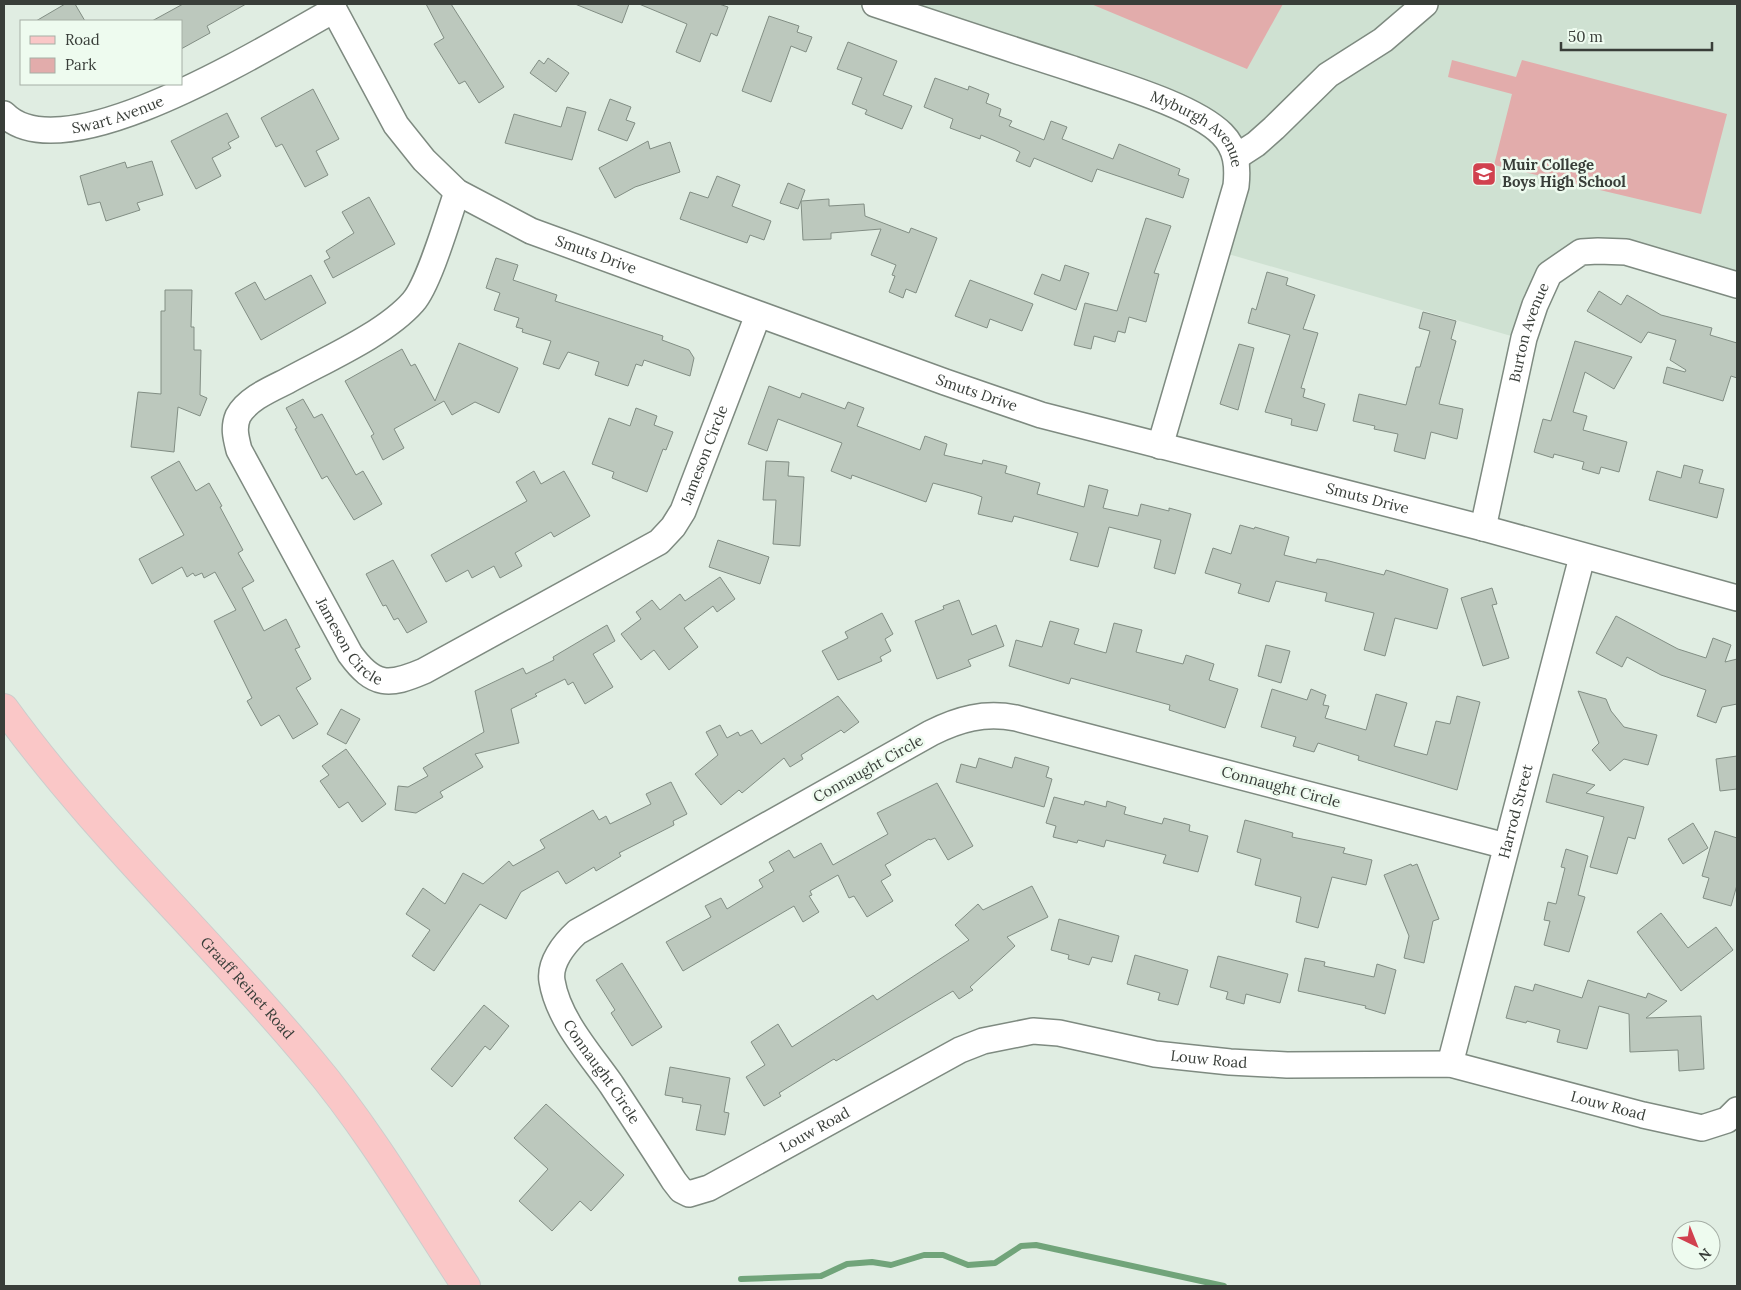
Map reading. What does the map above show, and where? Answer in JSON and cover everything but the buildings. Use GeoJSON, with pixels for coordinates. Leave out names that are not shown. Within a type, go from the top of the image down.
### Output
{"type":"FeatureCollection","features":[{"type":"Feature","properties":{"kind":"main road","name":"Graaff Reinet Road"},"geometry":{"type":"LineString","coordinates":[[4,708],[58,780],[312,1062],[385,1161],[466,1286]]}},
{"type":"Feature","properties":{"kind":"street","name":"Myburgh Avenue"},"geometry":{"type":"LineString","coordinates":[[875,4],[1136,90],[1183,110],[1221,133],[1231,144],[1238,170],[1236,186],[1160,446]]}},
{"type":"Feature","properties":{"kind":"street"},"geometry":{"type":"LineString","coordinates":[[1236,157],[1268,133],[1328,75],[1383,40],[1425,4]]}},
{"type":"Feature","properties":{"kind":"street","name":"Swart Avenue"},"geometry":{"type":"LineString","coordinates":[[4,114],[18,124],[48,129],[89,125],[119,118],[165,101],[332,7]]}},
{"type":"Feature","properties":{"kind":"street","name":"Smuts Drive"},"geometry":{"type":"LineString","coordinates":[[332,7],[396,125],[424,160],[457,192],[531,231],[758,315],[1041,415],[1483,528],[1582,557],[1737,598]]}},
{"type":"Feature","properties":{"kind":"street","name":"Jameson Circle"},"geometry":{"type":"LineString","coordinates":[[457,192],[425,281],[415,300],[403,313],[383,327],[261,395],[239,415],[235,426],[239,450],[350,654],[363,672],[374,678],[386,682],[403,680],[424,670],[659,542],[673,527],[683,510],[758,315]]}},
{"type":"Feature","properties":{"kind":"street","name":"Burton Avenue"},"geometry":{"type":"LineString","coordinates":[[1483,528],[1524,338],[1535,305],[1550,274],[1581,252],[1626,252],[1737,285]]}},
{"type":"Feature","properties":{"kind":"street","name":"Harrod Street"},"geometry":{"type":"LineString","coordinates":[[1450,1064],[1582,557]]}},
{"type":"Feature","properties":{"kind":"street","name":"Connaught Circle"},"geometry":{"type":"LineString","coordinates":[[709,1188],[690,1194],[681,1190],[575,1032],[555,995],[551,979],[558,955],[565,943],[577,932],[952,722],[989,715],[1016,718],[1506,846]]}},
{"type":"Feature","properties":{"kind":"street","name":"Louw Road"},"geometry":{"type":"LineString","coordinates":[[709,1188],[960,1050],[1009,1034],[1033,1031],[1059,1033],[1155,1054],[1230,1062],[1287,1065],[1450,1064],[1702,1128],[1727,1120],[1737,1110]]}},
{"type":"Feature","properties":{"kind":"shaded area","name":"Muir College Boys High School"},"geometry":{"type":"Polygon","coordinates":[[[899,4],[1737,4],[1737,281],[1623,250],[1554,270],[1525,340],[1211,249],[1233,187],[1229,145],[1186,108],[899,4]]]}},
{"type":"Feature","properties":{"kind":"green space"},"geometry":{"type":"Polygon","coordinates":[[[1091,4],[1283,4],[1247,69],[1091,4]]]}},
{"type":"Feature","properties":{"kind":"green space"},"geometry":{"type":"Polygon","coordinates":[[[1452,60],[1516,77],[1522,60],[1727,114],[1701,214],[1494,165],[1512,94],[1448,77],[1452,60]]]}},
{"type":"Feature","properties":{"kind":"waterway"},"geometry":{"type":"LineString","coordinates":[[741,1279],[821,1276],[847,1264],[872,1262],[891,1265],[924,1255],[943,1255],[968,1265],[995,1263],[1021,1246],[1036,1245],[1224,1286]]}},
{"type":"Feature","properties":{"kind":"place","name":"Muir College Boys High School"},"geometry":{"type":"Point","coordinates":[1484,174]}}]}
